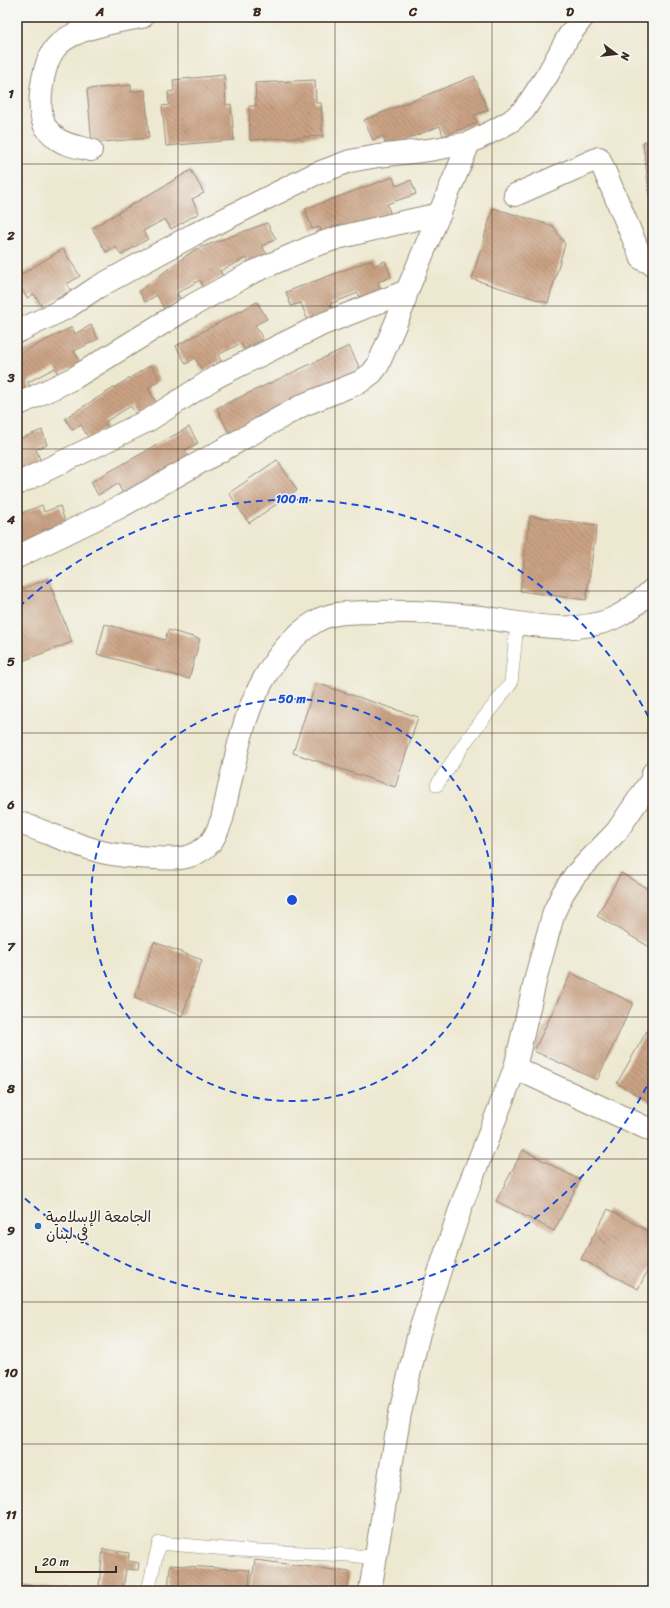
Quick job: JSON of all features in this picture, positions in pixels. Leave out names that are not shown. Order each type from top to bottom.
[{"type":"street","points":[[90,150],[71,145],[55,137],[44,124],[40,103],[43,78],[49,58],[58,45],[87,30],[116,21],[142,17]]},
{"type":"street","points":[[17,332],[56,313],[96,288],[205,228],[313,175],[350,161],[469,143],[511,121],[524,110],[548,74],[568,37],[583,17]]},
{"type":"street","points":[[17,557],[120,507],[303,405],[360,382],[372,373],[378,365],[407,291],[469,143]]},
{"type":"street","points":[[515,195],[599,158],[642,259],[653,264]]},
{"type":"street","points":[[17,405],[74,378],[184,310],[251,273],[314,246],[337,238],[440,214]]},
{"type":"street","points":[[17,484],[149,420],[216,377],[323,324],[407,291]]},
{"type":"street","points":[[17,822],[96,850],[121,855],[173,859],[193,855],[206,847],[214,839],[217,832],[222,819],[247,719],[259,687],[287,646],[301,632],[316,621],[333,615],[390,612],[448,614],[480,617],[517,624],[565,627],[593,624],[612,619],[636,604],[653,589]]},
{"type":"street","points":[[370,1591],[377,1558],[400,1413],[419,1334],[463,1201],[514,1068],[537,973],[554,912],[563,893],[575,875],[617,831],[652,779]]},
{"type":"street","points":[[514,1068],[653,1131]]},
{"type":"lane","points":[[437,785],[466,741],[511,683],[517,624]]},
{"type":"lane","points":[[148,1591],[159,1543],[238,1550],[348,1555],[377,1558]]},
{"type":"building","points":[[224,75],[226,105],[231,104],[234,140],[166,146],[162,106],[169,105],[168,92],[174,91],[173,80]]},
{"type":"building","points":[[474,76],[488,110],[474,115],[477,123],[443,136],[440,126],[387,147],[383,136],[373,140],[364,120]]},
{"type":"building","points":[[315,80],[316,103],[321,103],[323,136],[250,140],[249,106],[256,106],[255,83]]},
{"type":"building","points":[[131,85],[131,92],[145,90],[149,138],[92,143],[87,89]]},
{"type":"building","points":[[653,140],[653,217],[652,217],[643,142]]},
{"type":"building","points":[[191,170],[204,193],[192,199],[199,213],[171,229],[165,219],[143,231],[148,239],[121,255],[116,247],[106,252],[92,228]]},
{"type":"building","points":[[393,177],[396,186],[411,180],[416,194],[387,204],[392,218],[323,236],[320,227],[312,229],[305,209]]},
{"type":"building","points":[[493,208],[553,226],[565,244],[548,303],[472,279]]},
{"type":"building","points":[[267,223],[276,239],[262,246],[269,258],[252,267],[246,258],[220,271],[223,276],[203,287],[200,280],[177,293],[181,300],[164,309],[157,295],[145,302],[139,291],[194,250]]},
{"type":"building","points":[[63,249],[80,276],[67,284],[71,290],[43,308],[34,294],[27,298],[17,282],[17,277]]},
{"type":"building","points":[[371,260],[373,266],[385,261],[391,277],[378,282],[383,296],[362,304],[358,293],[330,304],[333,311],[308,321],[301,303],[291,306],[286,292]]},
{"type":"building","points":[[257,302],[267,319],[255,325],[263,339],[244,349],[241,343],[218,355],[221,361],[203,372],[195,358],[186,364],[176,346]]},
{"type":"building","points":[[91,325],[98,339],[74,351],[81,364],[59,375],[55,368],[28,382],[31,390],[17,397],[17,355],[72,327],[75,334]]},
{"type":"building","points":[[349,346],[362,373],[230,435],[217,408]]},
{"type":"building","points":[[151,365],[160,380],[148,388],[156,402],[136,415],[131,406],[105,422],[108,427],[89,439],[81,425],[72,430],[65,418]]},
{"type":"building","points":[[189,427],[198,443],[185,450],[193,464],[127,501],[118,484],[98,495],[91,482]]},
{"type":"building","points":[[42,430],[47,445],[36,449],[42,465],[17,475],[17,440]]},
{"type":"building","points":[[277,460],[297,490],[249,523],[229,493]]},
{"type":"building","points":[[42,505],[44,512],[60,506],[65,522],[41,531],[46,543],[17,545],[17,515]]},
{"type":"building","points":[[530,516],[597,525],[586,600],[520,591]]},
{"type":"building","points":[[48,579],[72,642],[17,663],[17,591]]},
{"type":"building","points":[[105,624],[165,640],[168,630],[200,639],[189,679],[97,654]]},
{"type":"building","points":[[316,683],[418,717],[395,787],[293,753]]},
{"type":"building","points":[[621,873],[653,892],[653,949],[597,916]]},
{"type":"building","points":[[154,942],[202,960],[182,1016],[134,998]]},
{"type":"building","points":[[571,973],[633,1003],[597,1080],[534,1051]]},
{"type":"building","points":[[647,1031],[653,1034],[653,1104],[617,1083]]},
{"type":"building","points":[[523,1150],[580,1180],[554,1231],[496,1201]]},
{"type":"building","points":[[608,1209],[653,1234],[653,1261],[638,1289],[581,1259]]},
{"type":"building","points":[[103,1549],[129,1553],[128,1561],[139,1563],[138,1570],[126,1569],[123,1589],[99,1586]]},
{"type":"building","points":[[255,1560],[350,1572],[348,1591],[250,1591]]},
{"type":"building","points":[[170,1565],[250,1570],[249,1591],[168,1591]]},
{"type":"building","points":[[17,1584],[79,1590],[79,1591],[17,1591]]},
{"type":"place","name":"الجامعة الإسلامية في لبنان","points":[[38,1226]]}]
